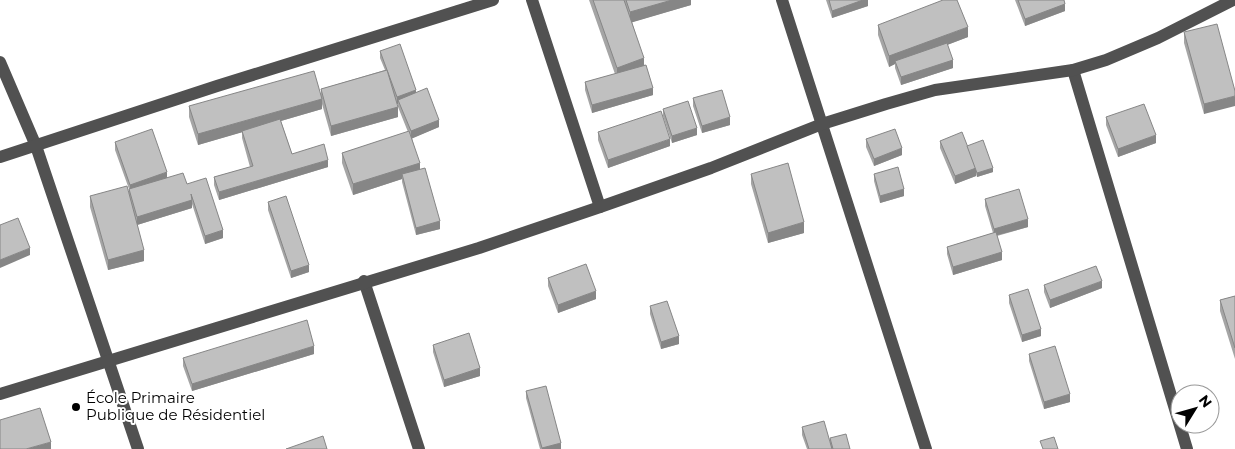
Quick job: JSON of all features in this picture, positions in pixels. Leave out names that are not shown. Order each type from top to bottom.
[{"type":"street","points":[[0,157],[236,80],[493,0]]},
{"type":"street","points":[[532,0],[600,207]]},
{"type":"street","points":[[782,0],[926,449]]},
{"type":"street","points":[[0,394],[364,281],[479,248],[710,168],[822,124],[935,90],[1073,70],[1106,60],[1158,38],[1233,0]]},
{"type":"street","points":[[0,62],[36,146],[138,449]]},
{"type":"street","points":[[1073,70],[1187,449]]},
{"type":"street","points":[[364,281],[419,449]]},
{"type":"building","points":[[593,0],[624,0],[644,58],[617,68]]},
{"type":"building","points":[[626,0],[672,0],[630,12]]},
{"type":"building","points":[[829,0],[863,0],[832,11]]},
{"type":"building","points":[[943,0],[957,0],[968,27],[889,56],[878,25]]},
{"type":"building","points":[[1018,0],[1064,0],[1065,4],[1025,19]]},
{"type":"building","points":[[1217,24],[1235,96],[1204,104],[1184,32]]},
{"type":"building","points":[[947,43],[953,60],[901,77],[895,61]]},
{"type":"building","points":[[400,44],[416,90],[397,97],[380,51]]},
{"type":"building","points":[[646,65],[653,88],[592,105],[585,82]]},
{"type":"building","points":[[387,70],[398,107],[331,126],[321,89]]},
{"type":"building","points":[[314,71],[322,99],[198,134],[189,106]]},
{"type":"building","points":[[427,88],[439,120],[411,131],[398,100]]},
{"type":"building","points":[[722,90],[730,117],[702,126],[693,98]]},
{"type":"building","points":[[688,101],[697,128],[672,136],[663,109]]},
{"type":"building","points":[[1144,104],[1156,135],[1118,149],[1106,117]]},
{"type":"building","points":[[661,111],[670,139],[608,160],[598,132]]},
{"type":"building","points":[[280,119],[292,154],[324,144],[328,160],[219,192],[214,177],[253,166],[242,131]]},
{"type":"building","points":[[152,129],[167,172],[130,185],[115,142]]},
{"type":"building","points":[[895,129],[902,148],[874,159],[866,139]]},
{"type":"building","points":[[409,131],[420,163],[353,184],[342,153]]},
{"type":"building","points":[[962,132],[976,168],[955,176],[940,141]]},
{"type":"building","points":[[983,140],[993,168],[977,173],[967,146]]},
{"type":"building","points":[[788,163],[804,222],[768,233],[751,174]]},
{"type":"building","points":[[898,167],[904,189],[880,196],[874,174]]},
{"type":"building","points":[[425,168],[440,221],[416,228],[402,174]]},
{"type":"building","points":[[183,173],[187,184],[206,178],[223,230],[205,236],[191,194],[192,200],[137,217],[129,189]]},
{"type":"building","points":[[127,186],[144,250],[108,260],[90,196]]},
{"type":"building","points":[[1019,189],[1028,219],[994,229],[985,199]]},
{"type":"building","points":[[286,196],[309,265],[291,271],[268,202]]},
{"type":"building","points":[[18,218],[30,248],[0,260],[0,225]]},
{"type":"building","points":[[996,232],[1002,252],[953,267],[947,247]]},
{"type":"building","points":[[586,264],[596,291],[558,305],[548,278]]},
{"type":"building","points":[[1096,266],[1102,281],[1050,300],[1044,285]]},
{"type":"building","points":[[1028,289],[1041,329],[1022,335],[1009,295]]},
{"type":"building","points":[[1235,296],[1235,348],[1220,300]]},
{"type":"building","points":[[667,301],[679,336],[661,342],[650,306]]},
{"type":"building","points":[[307,320],[314,346],[192,384],[183,358]]},
{"type":"building","points":[[469,333],[480,368],[444,380],[433,345]]},
{"type":"building","points":[[1055,346],[1070,394],[1044,402],[1029,354]]},
{"type":"building","points":[[546,386],[561,443],[542,448],[526,391]]},
{"type":"building","points":[[40,408],[51,442],[26,449],[0,449],[0,420]]},
{"type":"building","points":[[824,421],[832,449],[809,449],[802,427]]},
{"type":"building","points":[[846,434],[850,449],[833,449],[830,438]]},
{"type":"building","points":[[323,436],[327,449],[286,449]]},
{"type":"building","points":[[1054,437],[1058,449],[1043,449],[1040,441]]},
{"type":"place","name":"École Primaire Publique de Résidentiel","points":[[76,407]]}]
